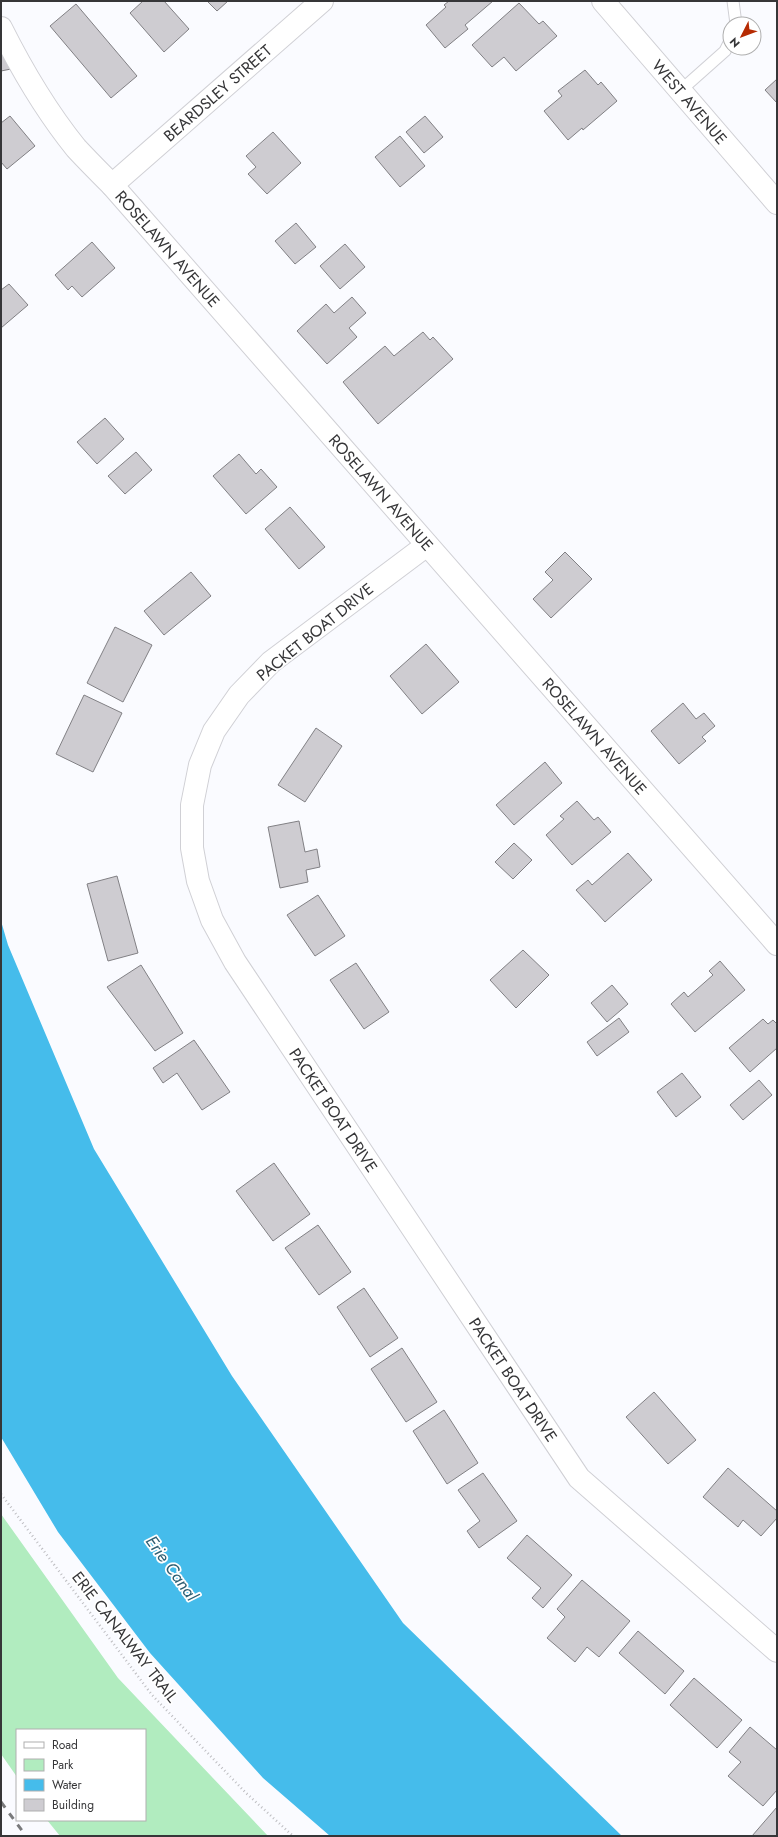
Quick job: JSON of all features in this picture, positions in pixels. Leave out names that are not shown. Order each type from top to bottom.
[{"type":"street","name":"BEARDSLEY STREET","points":[[112,185],[322,1]]},
{"type":"street","name":"WEST AVENUE","points":[[603,1],[777,203]]},
{"type":"street","name":"ROSELAWN AVENUE","points":[[1,28],[15,56],[36,90],[75,146],[112,185],[777,944]]},
{"type":"street","name":"PACKET BOAT DRIVE","points":[[426,544],[271,662],[239,695],[214,731],[200,765],[192,806],[192,848],[198,881],[212,920],[235,962],[579,1478],[777,1651]]},
{"type":"lane","points":[[733,1],[735,16]]},
{"type":"lane","points":[[680,91],[722,53]]},
{"type":"path","name":"ERIE CANALWAY TRAIL","points":[[1,1494],[152,1695],[246,1793],[293,1836]]},
{"type":"green space","points":[[1,1514],[118,1678],[268,1836],[60,1836],[48,1821],[146,1821],[146,1729],[16,1729],[16,1776],[1,1754]]},
{"type":"water","name":"Erie Canal","points":[[1,921],[8,945],[94,1149],[232,1376],[403,1623],[622,1836],[330,1836],[263,1778],[150,1653],[58,1532],[1,1437]]},
{"type":"building","points":[[143,1],[164,1],[189,29],[164,52],[130,13]]},
{"type":"building","points":[[207,1],[228,1],[217,11]]},
{"type":"building","points":[[449,1],[493,1],[465,25],[468,29],[445,48],[426,25],[446,7],[444,5]]},
{"type":"building","points":[[519,3],[539,24],[543,21],[557,36],[516,71],[504,57],[492,67],[472,45]]},
{"type":"building","points":[[76,4],[137,76],[111,98],[50,26]]},
{"type":"building","points":[[1,51],[11,69],[1,71]]},
{"type":"building","points":[[585,70],[598,85],[601,82],[617,101],[583,130],[582,128],[568,140],[544,111],[562,96],[558,91]]},
{"type":"building","points":[[777,79],[777,103],[765,90]]},
{"type":"building","points":[[10,116],[35,146],[7,169],[1,162],[1,123]]},
{"type":"building","points":[[425,116],[443,137],[424,153],[406,132]]},
{"type":"building","points":[[273,132],[301,163],[267,194],[248,174],[256,167],[246,156]]},
{"type":"building","points":[[400,136],[425,166],[400,187],[375,157]]},
{"type":"building","points":[[296,223],[316,247],[295,264],[275,241]]},
{"type":"building","points":[[92,242],[115,268],[82,297],[72,286],[68,290],[55,275]]},
{"type":"building","points":[[345,244],[365,267],[340,289],[320,266]]},
{"type":"building","points":[[9,284],[28,305],[1,328],[1,290]]},
{"type":"building","points":[[352,297],[366,313],[349,328],[357,337],[327,364],[297,331],[326,304],[334,313]]},
{"type":"building","points":[[423,332],[430,340],[433,337],[453,359],[378,424],[343,382],[385,346],[394,356]]},
{"type":"building","points":[[105,418],[124,439],[97,464],[77,442]]},
{"type":"building","points":[[136,452],[152,470],[125,494],[108,476]]},
{"type":"building","points":[[239,454],[256,474],[261,469],[277,487],[246,514],[213,476]]},
{"type":"building","points":[[290,507],[325,547],[299,569],[265,529]]},
{"type":"building","points":[[565,552],[592,579],[551,618],[533,599],[553,580],[545,572]]},
{"type":"building","points":[[191,572],[211,596],[164,635],[144,611]]},
{"type":"building","points":[[115,627],[152,645],[123,702],[87,683]]},
{"type":"building","points":[[426,644],[459,682],[422,714],[390,676]]},
{"type":"building","points":[[84,695],[122,713],[93,772],[56,754]]},
{"type":"building","points":[[683,703],[696,719],[704,713],[715,726],[702,737],[706,741],[679,764],[651,731]]},
{"type":"building","points":[[316,728],[342,746],[305,802],[278,785]]},
{"type":"building","points":[[545,762],[562,783],[514,825],[496,805]]},
{"type":"building","points":[[577,801],[594,820],[598,817],[611,832],[572,865],[546,835],[564,819],[560,816]]},
{"type":"building","points":[[299,821],[305,852],[317,849],[320,867],[306,870],[308,882],[280,888],[268,827]]},
{"type":"building","points":[[514,843],[532,860],[513,879],[495,862]]},
{"type":"building","points":[[628,853],[652,880],[605,922],[576,890],[588,880],[592,885]]},
{"type":"building","points":[[117,876],[138,953],[108,961],[87,884]]},
{"type":"building","points":[[318,895],[345,936],[315,956],[287,915]]},
{"type":"building","points":[[523,950],[549,975],[516,1008],[490,980]]},
{"type":"building","points":[[720,961],[745,990],[695,1032],[671,1004],[684,992],[688,997],[713,975],[709,971]]},
{"type":"building","points":[[356,963],[389,1012],[364,1029],[330,980]]},
{"type":"building","points":[[141,965],[183,1033],[155,1051],[107,987]]},
{"type":"building","points":[[612,985],[628,1004],[607,1022],[591,1003]]},
{"type":"building","points":[[619,1018],[629,1032],[597,1056],[587,1042]]},
{"type":"building","points":[[763,1019],[768,1024],[773,1020],[777,1024],[777,1048],[750,1072],[729,1048]]},
{"type":"building","points":[[194,1040],[230,1092],[202,1110],[177,1073],[163,1083],[153,1068]]},
{"type":"building","points":[[682,1073],[701,1097],[676,1117],[657,1092]]},
{"type":"building","points":[[759,1080],[772,1095],[743,1120],[730,1105]]},
{"type":"building","points":[[274,1163],[310,1214],[273,1241],[236,1191]]},
{"type":"building","points":[[318,1225],[351,1272],[319,1295],[285,1248]]},
{"type":"building","points":[[364,1288],[398,1338],[370,1357],[337,1307]]},
{"type":"building","points":[[402,1348],[437,1402],[406,1422],[371,1369]]},
{"type":"building","points":[[654,1392],[696,1440],[668,1464],[626,1417]]},
{"type":"building","points":[[444,1410],[478,1463],[447,1484],[413,1431]]},
{"type":"building","points":[[728,1468],[777,1511],[777,1518],[761,1536],[743,1520],[738,1527],[703,1497]]},
{"type":"building","points":[[483,1473],[517,1521],[479,1548],[467,1531],[480,1521],[458,1490]]},
{"type":"building","points":[[527,1535],[572,1575],[543,1608],[532,1598],[541,1588],[507,1558]]},
{"type":"building","points":[[582,1580],[630,1621],[599,1657],[587,1647],[575,1662],[547,1638],[565,1617],[557,1609]]},
{"type":"building","points":[[638,1631],[684,1671],[665,1694],[619,1653]]},
{"type":"building","points":[[694,1678],[742,1720],[717,1748],[670,1705]]},
{"type":"building","points":[[750,1727],[777,1750],[777,1790],[763,1806],[728,1776],[741,1762],[729,1752]]},
{"type":"building","points":[[777,1807],[777,1836],[752,1836]]},
{"type":"railway","points":[[1,1802],[26,1836]]}]
